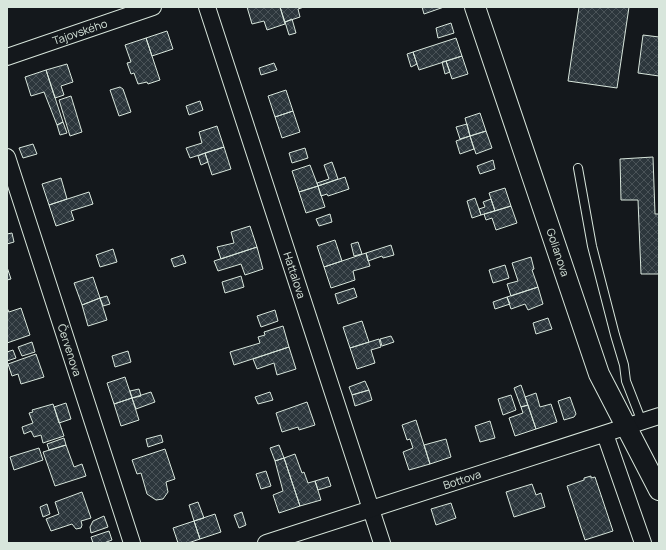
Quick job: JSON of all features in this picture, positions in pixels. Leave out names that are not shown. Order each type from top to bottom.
[{"type":"street","name":"Tajovského","points":[[7,57],[153,7]]},
{"type":"street","name":"Hattalova","points":[[207,7],[382,543]]},
{"type":"street","name":"Golianova","points":[[475,7],[599,374],[634,424],[659,490]]},
{"type":"street","name":"Červenova","points":[[7,157],[132,543]]},
{"type":"street","name":"Bottova","points":[[266,543],[659,416]]},
{"type":"street","points":[[605,434],[643,543]]},
{"type":"lane","name":"Golianova","points":[[578,168],[592,246],[624,365],[634,424]]},
{"type":"building","points":[[247,7],[280,7],[285,24],[267,30],[264,21],[252,24]]},
{"type":"building","points":[[280,7],[304,7],[298,9],[300,17],[285,22]]},
{"type":"building","points":[[422,7],[444,7],[424,14]]},
{"type":"building","points":[[579,7],[629,7],[617,88],[568,81]]},
{"type":"building","points":[[292,19],[296,33],[289,35],[285,22]]},
{"type":"building","points":[[451,23],[454,33],[438,38],[436,28]]},
{"type":"building","points":[[167,31],[173,49],[152,56],[146,38]]},
{"type":"building","points":[[643,35],[659,37],[659,76],[638,73]]},
{"type":"building","points":[[146,38],[160,80],[148,84],[147,82],[138,84],[134,73],[131,74],[127,63],[131,62],[125,45]]},
{"type":"building","points":[[456,38],[462,56],[419,70],[413,52]]},
{"type":"building","points":[[413,52],[417,64],[411,67],[407,54]]},
{"type":"building","points":[[462,56],[468,74],[452,79],[446,61]]},
{"type":"building","points":[[446,61],[450,72],[445,74],[442,62]]},
{"type":"building","points":[[274,63],[277,70],[261,75],[259,68]]},
{"type":"building","points":[[67,64],[73,82],[61,86],[64,95],[55,98],[46,70]]},
{"type":"building","points":[[46,70],[63,122],[57,125],[44,92],[31,96],[25,77]]},
{"type":"building","points":[[120,87],[123,89],[131,112],[119,116],[110,90]]},
{"type":"building","points":[[286,90],[293,111],[275,117],[268,96]]},
{"type":"building","points":[[71,96],[82,132],[70,136],[59,100]]},
{"type":"building","points":[[200,101],[203,110],[189,115],[186,106]]},
{"type":"building","points":[[293,111],[300,132],[282,138],[275,117]]},
{"type":"building","points":[[480,113],[486,131],[470,136],[465,118]]},
{"type":"building","points":[[63,122],[67,133],[60,135],[57,125]]},
{"type":"building","points":[[467,124],[470,136],[460,139],[456,127]]},
{"type":"building","points":[[217,126],[224,147],[190,158],[186,148],[202,143],[199,132]]},
{"type":"building","points":[[486,131],[492,148],[476,154],[470,136]]},
{"type":"building","points":[[470,136],[474,149],[460,154],[456,141]]},
{"type":"building","points":[[33,144],[37,154],[23,158],[19,148]]},
{"type":"building","points":[[224,147],[231,169],[212,175],[205,153]]},
{"type":"building","points":[[305,148],[308,158],[292,163],[289,153]]},
{"type":"building","points":[[205,153],[208,162],[201,165],[198,156]]},
{"type":"building","points":[[653,157],[655,214],[659,214],[659,274],[641,274],[638,200],[621,200],[620,159]]},
{"type":"building","points":[[493,160],[495,169],[480,174],[477,166]]},
{"type":"building","points":[[332,162],[338,179],[318,186],[317,183],[329,179],[324,165]]},
{"type":"building","points":[[310,165],[318,186],[299,192],[292,171]]},
{"type":"building","points":[[345,177],[349,189],[328,196],[327,194],[321,196],[318,186]]},
{"type":"building","points":[[61,178],[67,199],[49,205],[42,184]]},
{"type":"building","points":[[318,186],[325,207],[306,213],[299,192]]},
{"type":"building","points":[[505,188],[511,206],[495,211],[489,193]]},
{"type":"building","points":[[89,192],[93,204],[71,211],[74,220],[56,226],[49,205]]},
{"type":"building","points":[[475,198],[481,215],[472,218],[467,201]]},
{"type":"building","points":[[491,199],[495,211],[481,215],[479,209],[485,207],[483,202]]},
{"type":"building","points":[[511,206],[517,223],[496,230],[492,218],[486,220],[484,214]]},
{"type":"building","points":[[330,214],[332,222],[319,226],[316,219]]},
{"type":"building","points":[[250,226],[257,247],[221,259],[217,247],[234,243],[231,232]]},
{"type":"building","points":[[12,233],[14,242],[7,244],[7,234]]},
{"type":"building","points":[[335,240],[342,261],[324,267],[317,246]]},
{"type":"building","points":[[358,242],[362,254],[354,256],[351,244]]},
{"type":"building","points":[[391,245],[394,255],[383,258],[382,256],[368,261],[366,253]]},
{"type":"building","points":[[257,247],[263,269],[245,275],[241,264],[218,271],[214,261]]},
{"type":"building","points":[[113,249],[117,262],[100,267],[96,255]]},
{"type":"building","points":[[366,253],[370,266],[353,271],[355,280],[331,288],[324,267]]},
{"type":"building","points":[[183,255],[186,263],[174,267],[171,259]]},
{"type":"building","points":[[531,257],[534,269],[532,270],[538,287],[511,296],[507,284],[518,281],[512,263]]},
{"type":"building","points":[[505,265],[509,278],[493,283],[489,270]]},
{"type":"building","points":[[7,267],[11,279],[7,280]]},
{"type":"building","points":[[241,276],[244,287],[225,293],[222,282]]},
{"type":"building","points":[[93,277],[100,298],[82,305],[74,283]]},
{"type":"building","points":[[538,287],[543,304],[528,310],[525,304],[511,309],[507,297]]},
{"type":"building","points":[[354,288],[357,297],[338,304],[335,294]]},
{"type":"building","points":[[107,296],[110,304],[103,306],[100,298]]},
{"type":"building","points":[[507,297],[510,304],[495,309],[493,302]]},
{"type":"building","points":[[100,298],[107,320],[88,326],[82,305]]},
{"type":"building","points":[[7,308],[9,312],[21,308],[30,335],[7,343]]},
{"type":"building","points":[[275,310],[278,321],[261,327],[257,316]]},
{"type":"building","points":[[548,318],[552,329],[536,334],[533,323]]},
{"type":"building","points":[[362,321],[369,342],[350,348],[343,327]]},
{"type":"building","points":[[283,326],[289,347],[234,365],[230,352],[260,343],[258,337],[265,335],[264,332]]},
{"type":"building","points":[[391,336],[394,342],[382,346],[380,339]]},
{"type":"building","points":[[379,339],[381,347],[371,350],[375,363],[357,369],[350,348]]},
{"type":"building","points":[[32,342],[35,352],[22,356],[18,347]]},
{"type":"building","points":[[289,347],[296,369],[277,375],[274,363],[257,369],[253,359]]},
{"type":"building","points":[[13,350],[16,358],[7,361],[7,352]]},
{"type":"building","points":[[128,351],[131,362],[115,367],[112,356]]},
{"type":"building","points":[[36,354],[44,377],[21,384],[18,374],[12,376],[8,364]]},
{"type":"building","points":[[125,377],[132,398],[114,404],[107,383]]},
{"type":"building","points":[[365,381],[369,390],[352,395],[349,387]]},
{"type":"building","points":[[521,385],[528,405],[521,407],[514,388]]},
{"type":"building","points":[[139,389],[141,396],[132,398],[130,391]]},
{"type":"building","points":[[369,390],[372,400],[355,406],[352,395]]},
{"type":"building","points":[[151,392],[155,402],[136,409],[132,398]]},
{"type":"building","points":[[270,392],[273,400],[258,404],[255,397]]},
{"type":"building","points":[[536,393],[540,407],[551,404],[557,422],[536,429],[525,397]]},
{"type":"building","points":[[511,395],[516,410],[503,415],[498,399]]},
{"type":"building","points":[[570,397],[576,414],[574,417],[564,420],[558,401]]},
{"type":"building","points":[[132,398],[139,420],[121,426],[114,404]]},
{"type":"building","points":[[307,402],[315,425],[299,430],[298,427],[282,432],[276,413]]},
{"type":"building","points":[[66,403],[71,419],[59,423],[54,407]]},
{"type":"building","points":[[53,404],[64,436],[43,443],[41,435],[34,437],[31,431],[24,434],[22,427],[33,423],[29,413],[33,412],[32,410]]},
{"type":"building","points":[[528,405],[536,429],[515,436],[509,418],[523,413],[521,407]]},
{"type":"building","points":[[416,420],[430,464],[409,470],[403,452],[413,448],[410,439],[407,440],[402,425]]},
{"type":"building","points":[[490,421],[495,438],[480,442],[475,426]]},
{"type":"building","points":[[161,435],[163,442],[148,447],[146,439]]},
{"type":"building","points":[[64,438],[66,445],[49,450],[47,444]]},
{"type":"building","points":[[446,439],[451,457],[430,464],[424,445]]},
{"type":"building","points":[[66,445],[74,467],[82,464],[86,476],[55,486],[43,452]]},
{"type":"building","points":[[279,445],[284,458],[275,461],[270,448]]},
{"type":"building","points":[[39,448],[43,460],[14,470],[10,457]]},
{"type":"building","points":[[165,449],[175,479],[166,482],[168,492],[163,499],[156,500],[147,494],[141,473],[137,474],[132,460]]},
{"type":"building","points":[[295,454],[302,473],[304,472],[308,483],[315,481],[321,500],[300,506],[284,458]]},
{"type":"building","points":[[284,458],[300,506],[279,513],[273,495],[283,491],[275,461]]},
{"type":"building","points":[[266,471],[271,486],[261,489],[256,474]]},
{"type":"building","points":[[591,476],[591,478],[595,477],[613,531],[585,540],[567,486]]},
{"type":"building","points":[[328,477],[331,486],[318,490],[315,481]]},
{"type":"building","points":[[532,484],[536,495],[541,493],[545,507],[514,517],[506,492]]},
{"type":"building","points":[[82,492],[91,518],[81,521],[81,528],[76,529],[72,524],[51,531],[46,519],[59,514],[55,502]]},
{"type":"building","points":[[198,502],[204,518],[194,521],[189,505]]},
{"type":"building","points":[[451,503],[456,518],[436,525],[431,509]]},
{"type":"building","points":[[47,504],[50,514],[43,517],[40,507]]},
{"type":"building","points":[[242,512],[246,525],[239,528],[234,515]]},
{"type":"building","points":[[215,514],[221,532],[200,539],[194,521]]},
{"type":"building","points":[[104,516],[108,527],[91,533],[90,527],[93,521]]},
{"type":"building","points":[[194,521],[200,539],[188,543],[178,543],[173,528]]},
{"type":"building","points":[[109,531],[112,540],[104,543],[93,543],[91,537]]}]
